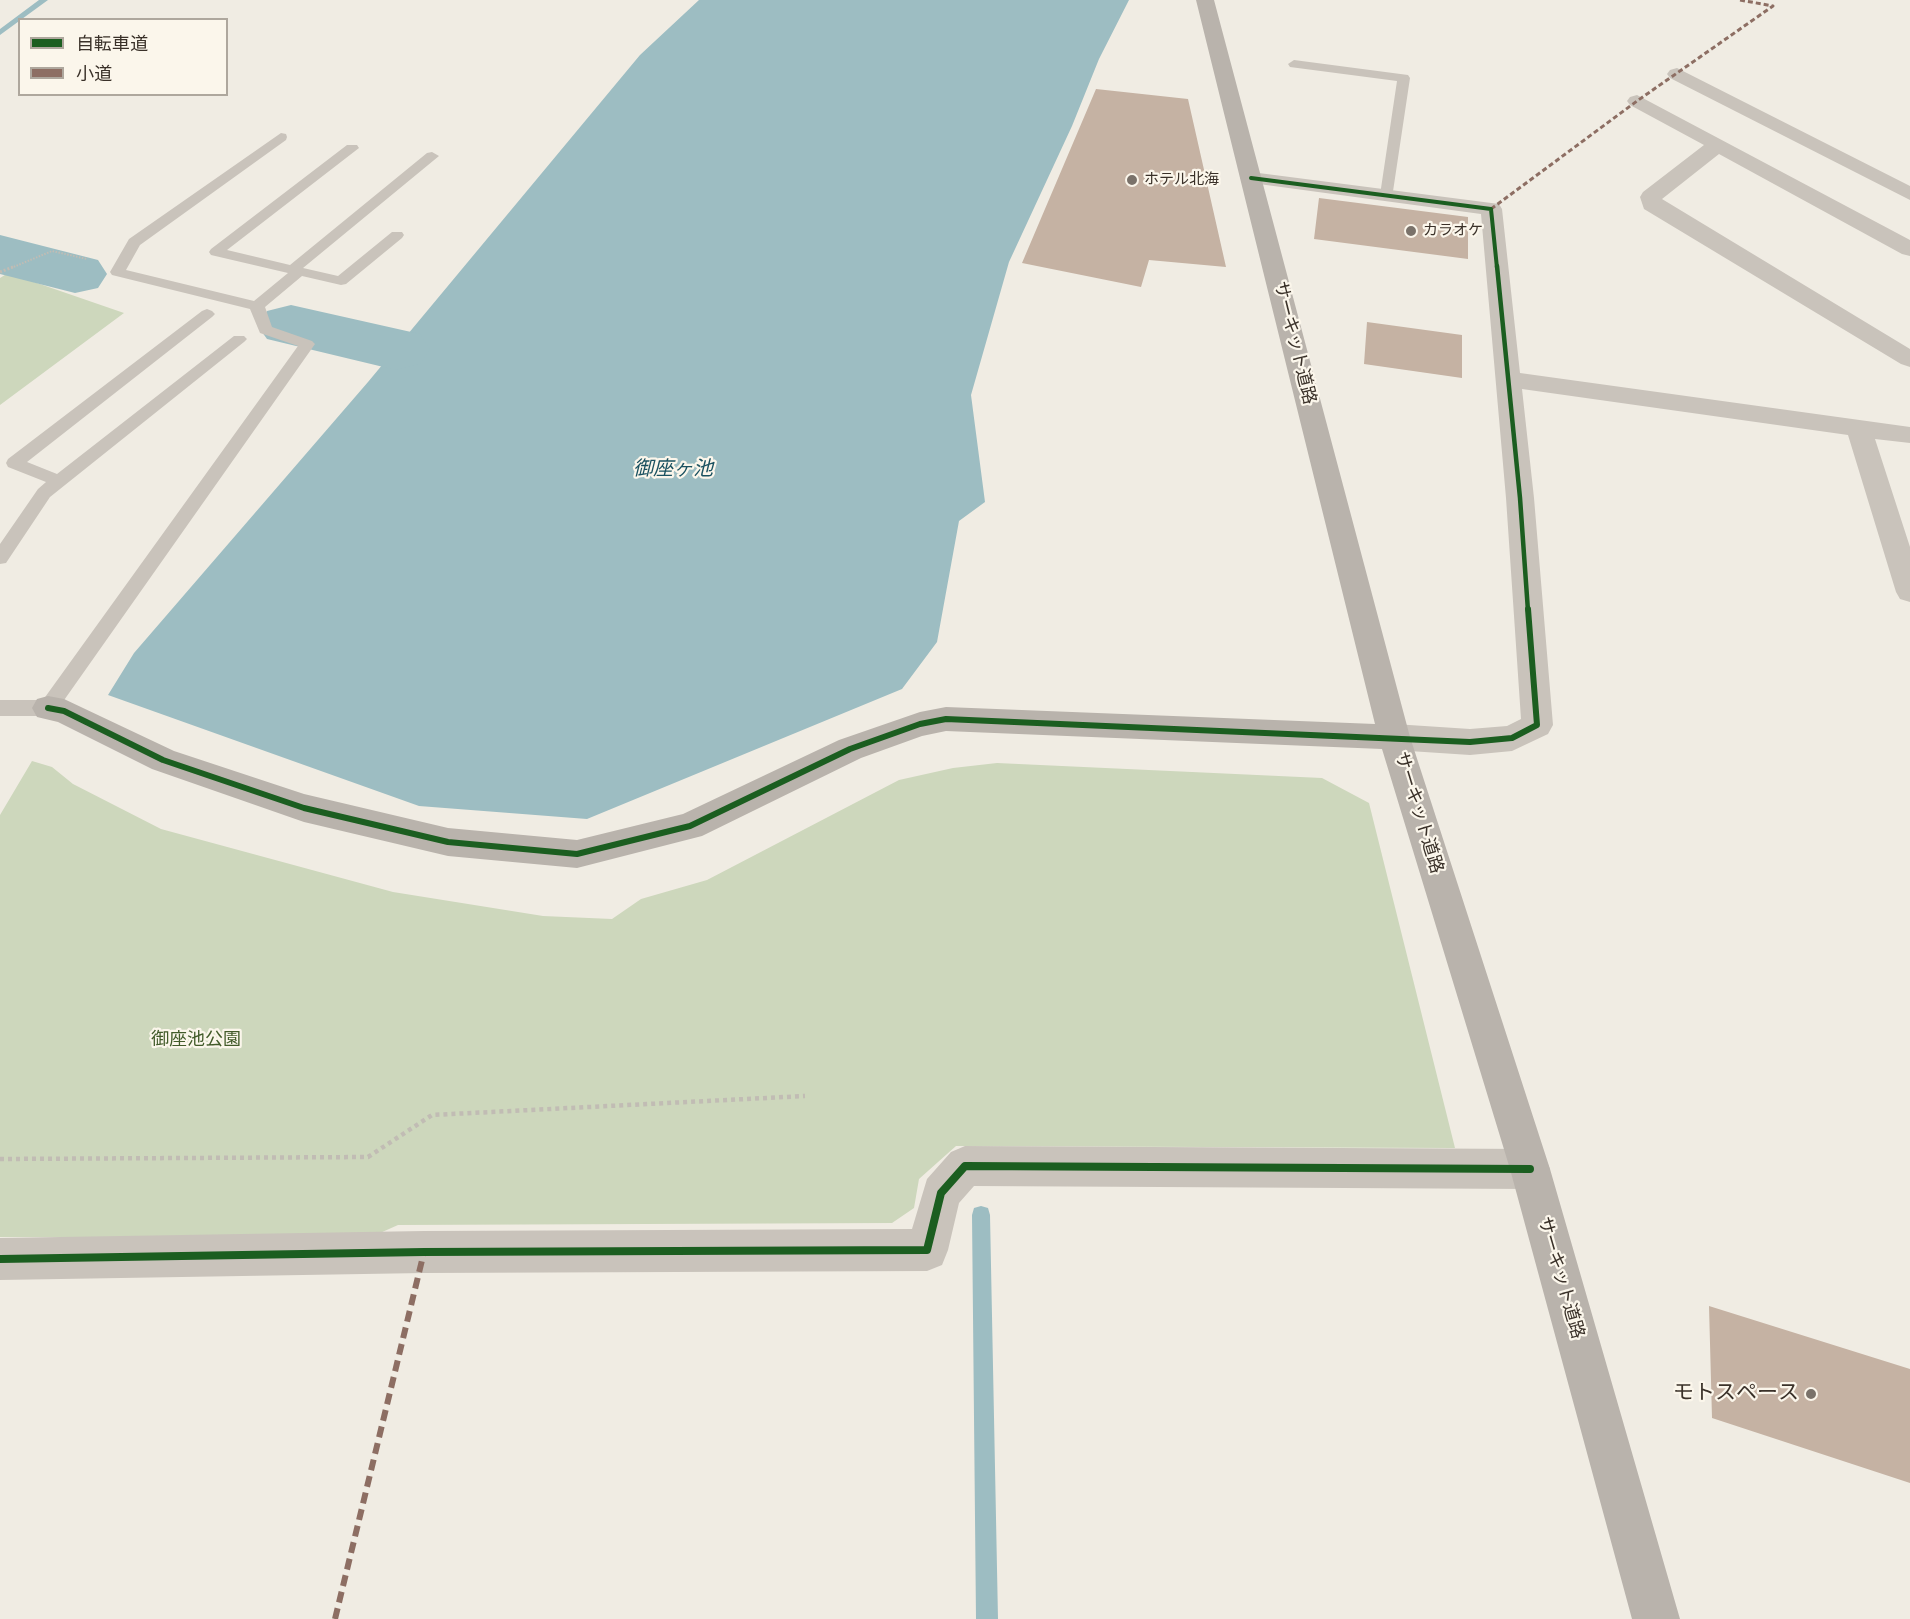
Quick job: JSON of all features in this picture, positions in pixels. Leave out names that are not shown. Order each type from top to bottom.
[{"type":"street","name":"サーキット道路","points":[[1205,0],[1394,737],[1530,1169],[1656,1619]]},
{"type":"street","points":[[1677,74],[1910,195]]},
{"type":"street","points":[[1637,101],[1910,249]]},
{"type":"street","points":[[1717,145],[1651,197],[1652,204],[1910,359]]},
{"type":"street","points":[[48,708],[64,711],[163,760],[304,808],[448,842],[577,854],[690,826],[850,749],[920,724],[946,719],[1470,742],[1512,738],[1537,725],[1520,498],[1491,209],[1251,178]]},
{"type":"street","points":[[1508,379],[1910,435]]},
{"type":"street","points":[[1859,428],[1910,592]]},
{"type":"street","points":[[0,1259],[436,1252],[927,1250],[941,1193],[965,1166],[1530,1169]]},
{"type":"lane","points":[[1294,64],[1404,78],[1387,195]]},
{"type":"lane","points":[[257,306],[117,272],[134,242],[281,137]]},
{"type":"lane","points":[[352,148],[216,252],[341,281],[397,235]]},
{"type":"lane","points":[[257,306],[295,271],[432,156]]},
{"type":"lane","points":[[0,708],[48,708],[307,344],[265,330],[257,306]]},
{"type":"lane","points":[[59,481],[14,463],[207,314]]},
{"type":"lane","points":[[0,558],[44,493],[239,339]]},
{"type":"path","points":[[0,272],[52,251]]},
{"type":"path","points":[[0,1160],[368,1157],[432,1115],[805,1096]]},
{"type":"green space","points":[[8,273],[124,313],[0,405],[0,278]]},
{"type":"green space","name":"御座池公園","points":[[32,761],[52,767],[73,784],[161,829],[393,892],[543,916],[612,919],[641,899],[707,880],[899,780],[953,768],[997,763],[1322,778],[1369,803],[1455,1148],[956,1146],[919,1179],[914,1208],[892,1223],[398,1225],[371,1237],[0,1237],[0,815]]},
{"type":"water","name":"御座ヶ池","points":[[699,0],[1129,0],[1099,59],[1072,126],[1009,262],[971,395],[985,502],[959,521],[937,642],[902,689],[587,819],[419,806],[108,695],[134,653],[368,382],[640,55]]},
{"type":"building","name":"ホテル北海","points":[[1096,89],[1188,99],[1226,267],[1149,260],[1141,287],[1022,263]]},
{"type":"building","name":"カラオケ","points":[[1319,198],[1468,217],[1468,259],[1314,239]]},
{"type":"building","points":[[1367,322],[1462,335],[1462,378],[1364,364]]},
{"type":"building","name":"モトスペース","points":[[1709,1306],[1910,1369],[1910,1483],[1712,1418]]},
{"type":"waterway","points":[[20,18],[44,0]]},
{"type":"waterway","points":[[0,33],[18,20]]},
{"type":"waterway","points":[[0,254],[75,274]]},
{"type":"waterway","points":[[291,325],[396,349]]},
{"type":"waterway","points":[[981,1215],[987,1619]]},
{"type":"marked path","points":[[1491,209],[1637,101],[1773,6],[1740,0]]},
{"type":"marked path","points":[[335,1619],[424,1252]]},
{"type":"cycle path","points":[[48,708],[64,711],[163,760],[304,808],[448,842],[577,854],[690,826],[850,749],[920,724],[946,719],[1470,742],[1512,738],[1537,725],[1520,498],[1491,209],[1251,178]]},
{"type":"cycle path","points":[[0,1259],[424,1252],[927,1250],[941,1193],[965,1166],[1530,1169]]},
{"type":"place","name":"ホテル北海","points":[[1132,180]]},
{"type":"place","name":"カラオケ","points":[[1411,231]]},
{"type":"place","name":"モトスペース","points":[[1811,1394]]}]
